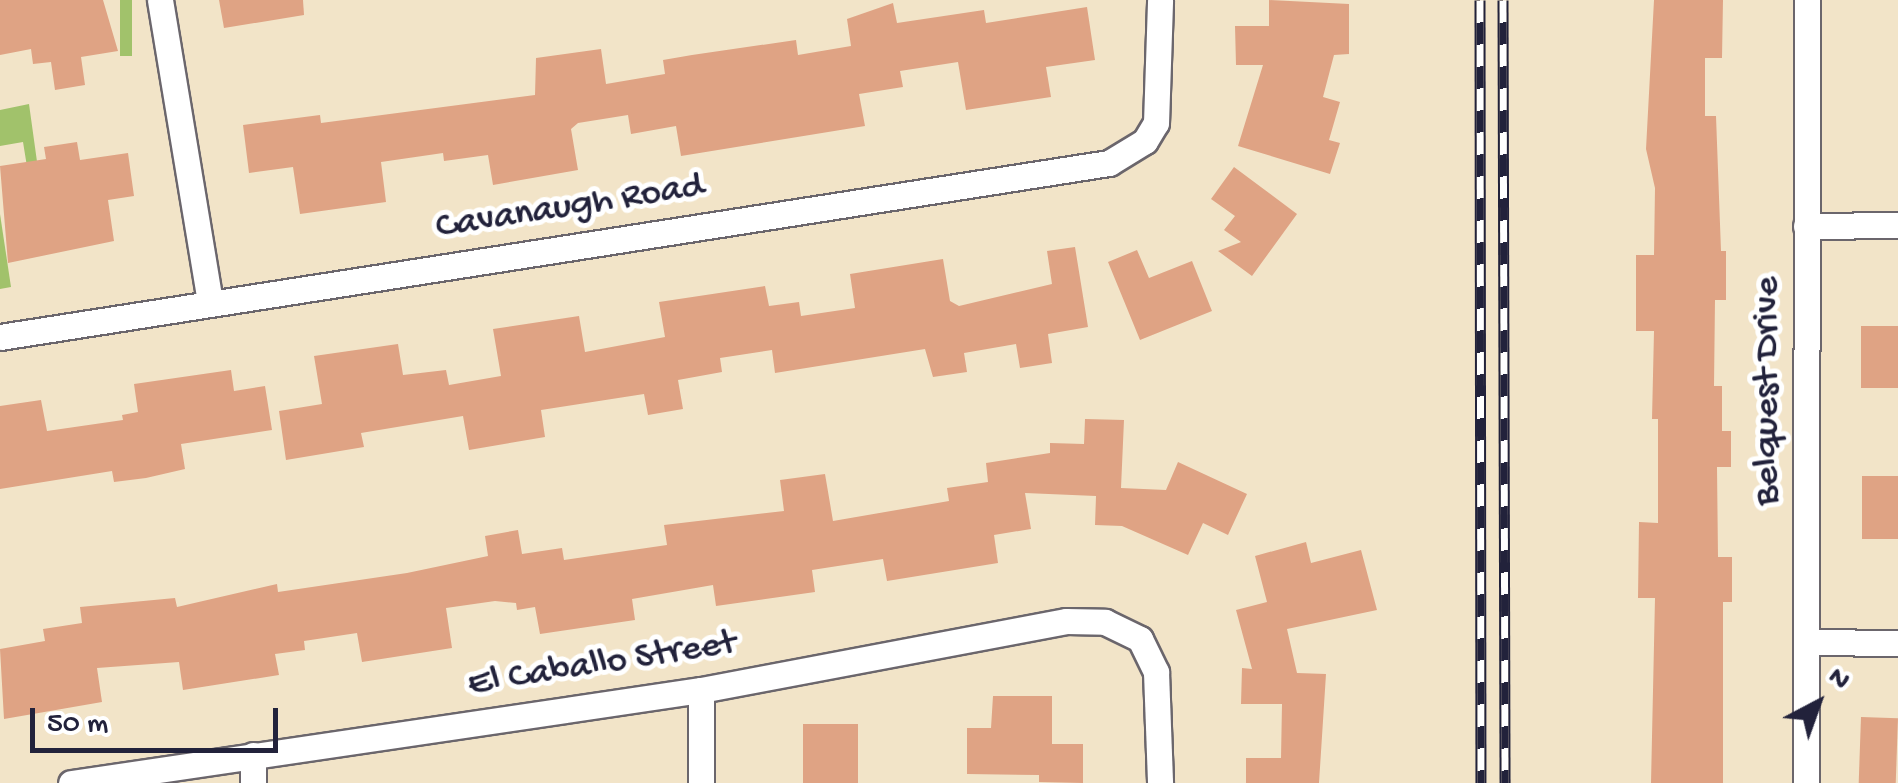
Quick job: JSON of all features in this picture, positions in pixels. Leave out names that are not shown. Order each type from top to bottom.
[{"type":"street","points":[[160,0],[210,302]]},
{"type":"street","name":"Cavanaugh Road","points":[[0,336],[1109,163],[1145,141],[1161,101],[1160,0]]},
{"type":"street","name":"Belquest Drive","points":[[1806,783],[1807,0]]},
{"type":"street","points":[[1806,226],[1898,225]]},
{"type":"street","name":"El Caballo Street","points":[[71,783],[701,690],[1066,621],[1105,622],[1140,638],[1156,672],[1160,783]]},
{"type":"street","points":[[1806,642],[1898,643]]},
{"type":"street","points":[[701,690],[702,783]]},
{"type":"street","points":[[253,755],[253,783]]},
{"type":"green space","points":[[120,0],[132,0],[132,56],[120,56]]},
{"type":"green space","points":[[29,104],[44,212],[35,216],[23,142],[0,146],[0,110]]},
{"type":"green space","points":[[0,214],[11,287],[0,289]]},
{"type":"building","points":[[0,0],[103,0],[118,51],[81,57],[85,85],[55,90],[51,62],[33,64],[31,49],[0,55]]},
{"type":"building","points":[[219,0],[303,0],[304,15],[224,28]]},
{"type":"building","points":[[1269,0],[1349,4],[1349,54],[1334,55],[1323,97],[1340,102],[1329,140],[1340,143],[1330,174],[1238,146],[1263,65],[1236,65],[1235,26],[1269,26]]},
{"type":"building","points":[[1654,0],[1723,0],[1722,58],[1705,58],[1705,116],[1716,116],[1721,251],[1726,251],[1726,300],[1715,300],[1714,386],[1722,386],[1722,431],[1731,431],[1731,467],[1717,467],[1718,557],[1732,557],[1732,602],[1723,602],[1723,783],[1651,783],[1655,598],[1638,598],[1639,522],[1658,523],[1658,419],[1652,419],[1654,331],[1636,331],[1636,255],[1654,255],[1655,188],[1646,149]]},
{"type":"building","points":[[893,3],[897,23],[984,10],[986,23],[1087,7],[1095,60],[1046,67],[1051,97],[966,110],[958,62],[900,71],[903,87],[859,94],[865,126],[681,156],[676,126],[631,134],[628,115],[578,123],[571,129],[578,170],[493,185],[488,155],[444,161],[443,153],[381,162],[386,202],[300,214],[293,167],[249,173],[243,125],[320,115],[321,123],[535,95],[536,58],[601,49],[606,84],[665,74],[663,60],[692,55],[796,40],[798,55],[851,46],[847,19]]},
{"type":"building","points":[[77,142],[80,160],[128,153],[134,196],[108,200],[114,241],[8,263],[0,166],[46,159],[44,147]]},
{"type":"building","points":[[1234,167],[1297,214],[1252,276],[1218,251],[1241,242],[1224,230],[1235,216],[1211,199]]},
{"type":"building","points":[[1075,247],[1088,327],[1048,334],[1052,363],[1020,368],[1016,344],[964,353],[967,372],[933,377],[925,349],[775,373],[772,350],[720,358],[722,372],[678,380],[683,409],[648,415],[644,394],[541,410],[545,437],[469,450],[463,416],[361,433],[364,447],[286,460],[279,411],[322,404],[314,356],[398,344],[403,375],[446,370],[449,385],[501,376],[493,329],[579,316],[585,352],[665,337],[659,302],[765,286],[769,306],[799,302],[801,316],[855,308],[850,274],[943,259],[950,301],[959,306],[1052,284],[1047,251]]},
{"type":"building","points":[[1137,250],[1149,278],[1192,261],[1212,311],[1140,340],[1108,262]]},
{"type":"building","points":[[1861,326],[1898,326],[1898,388],[1861,388]]},
{"type":"building","points":[[231,370],[234,391],[265,386],[272,430],[181,444],[185,469],[146,478],[114,482],[112,471],[0,489],[0,406],[41,400],[47,431],[123,420],[122,415],[138,412],[134,384]]},
{"type":"building","points":[[1085,419],[1124,420],[1121,488],[1166,490],[1178,462],[1247,494],[1228,535],[1203,523],[1188,555],[1122,526],[1095,525],[1096,496],[1025,493],[1031,529],[994,535],[998,563],[887,581],[883,559],[812,570],[815,592],[716,606],[713,585],[632,599],[635,620],[540,634],[535,607],[517,610],[516,603],[495,601],[446,608],[452,648],[362,662],[357,633],[304,641],[305,650],[275,654],[279,675],[183,690],[179,662],[97,668],[102,702],[4,719],[0,649],[45,641],[43,629],[82,623],[80,607],[175,598],[177,607],[277,584],[278,592],[407,573],[488,556],[485,536],[518,530],[522,554],[562,548],[564,560],[667,545],[664,525],[784,511],[780,480],[825,474],[833,521],[949,501],[947,488],[988,482],[986,463],[1050,453],[1050,443],[1084,444]]},
{"type":"building","points":[[1862,476],[1898,476],[1898,539],[1862,539]]},
{"type":"building","points":[[1306,542],[1311,563],[1361,550],[1377,610],[1287,629],[1297,673],[1326,674],[1319,783],[1246,783],[1246,758],[1281,758],[1282,704],[1241,704],[1242,668],[1252,669],[1236,610],[1267,602],[1255,556]]},
{"type":"building","points":[[993,696],[1052,696],[1052,744],[1083,744],[1083,783],[1039,782],[1039,775],[967,774],[967,728],[991,728]]},
{"type":"building","points":[[1861,717],[1898,718],[1896,783],[1859,783]]},
{"type":"building","points":[[803,724],[858,724],[858,783],[803,783]]},
{"type":"railway","points":[[1480,0],[1481,783]]},
{"type":"railway","points":[[1503,0],[1505,783]]}]
